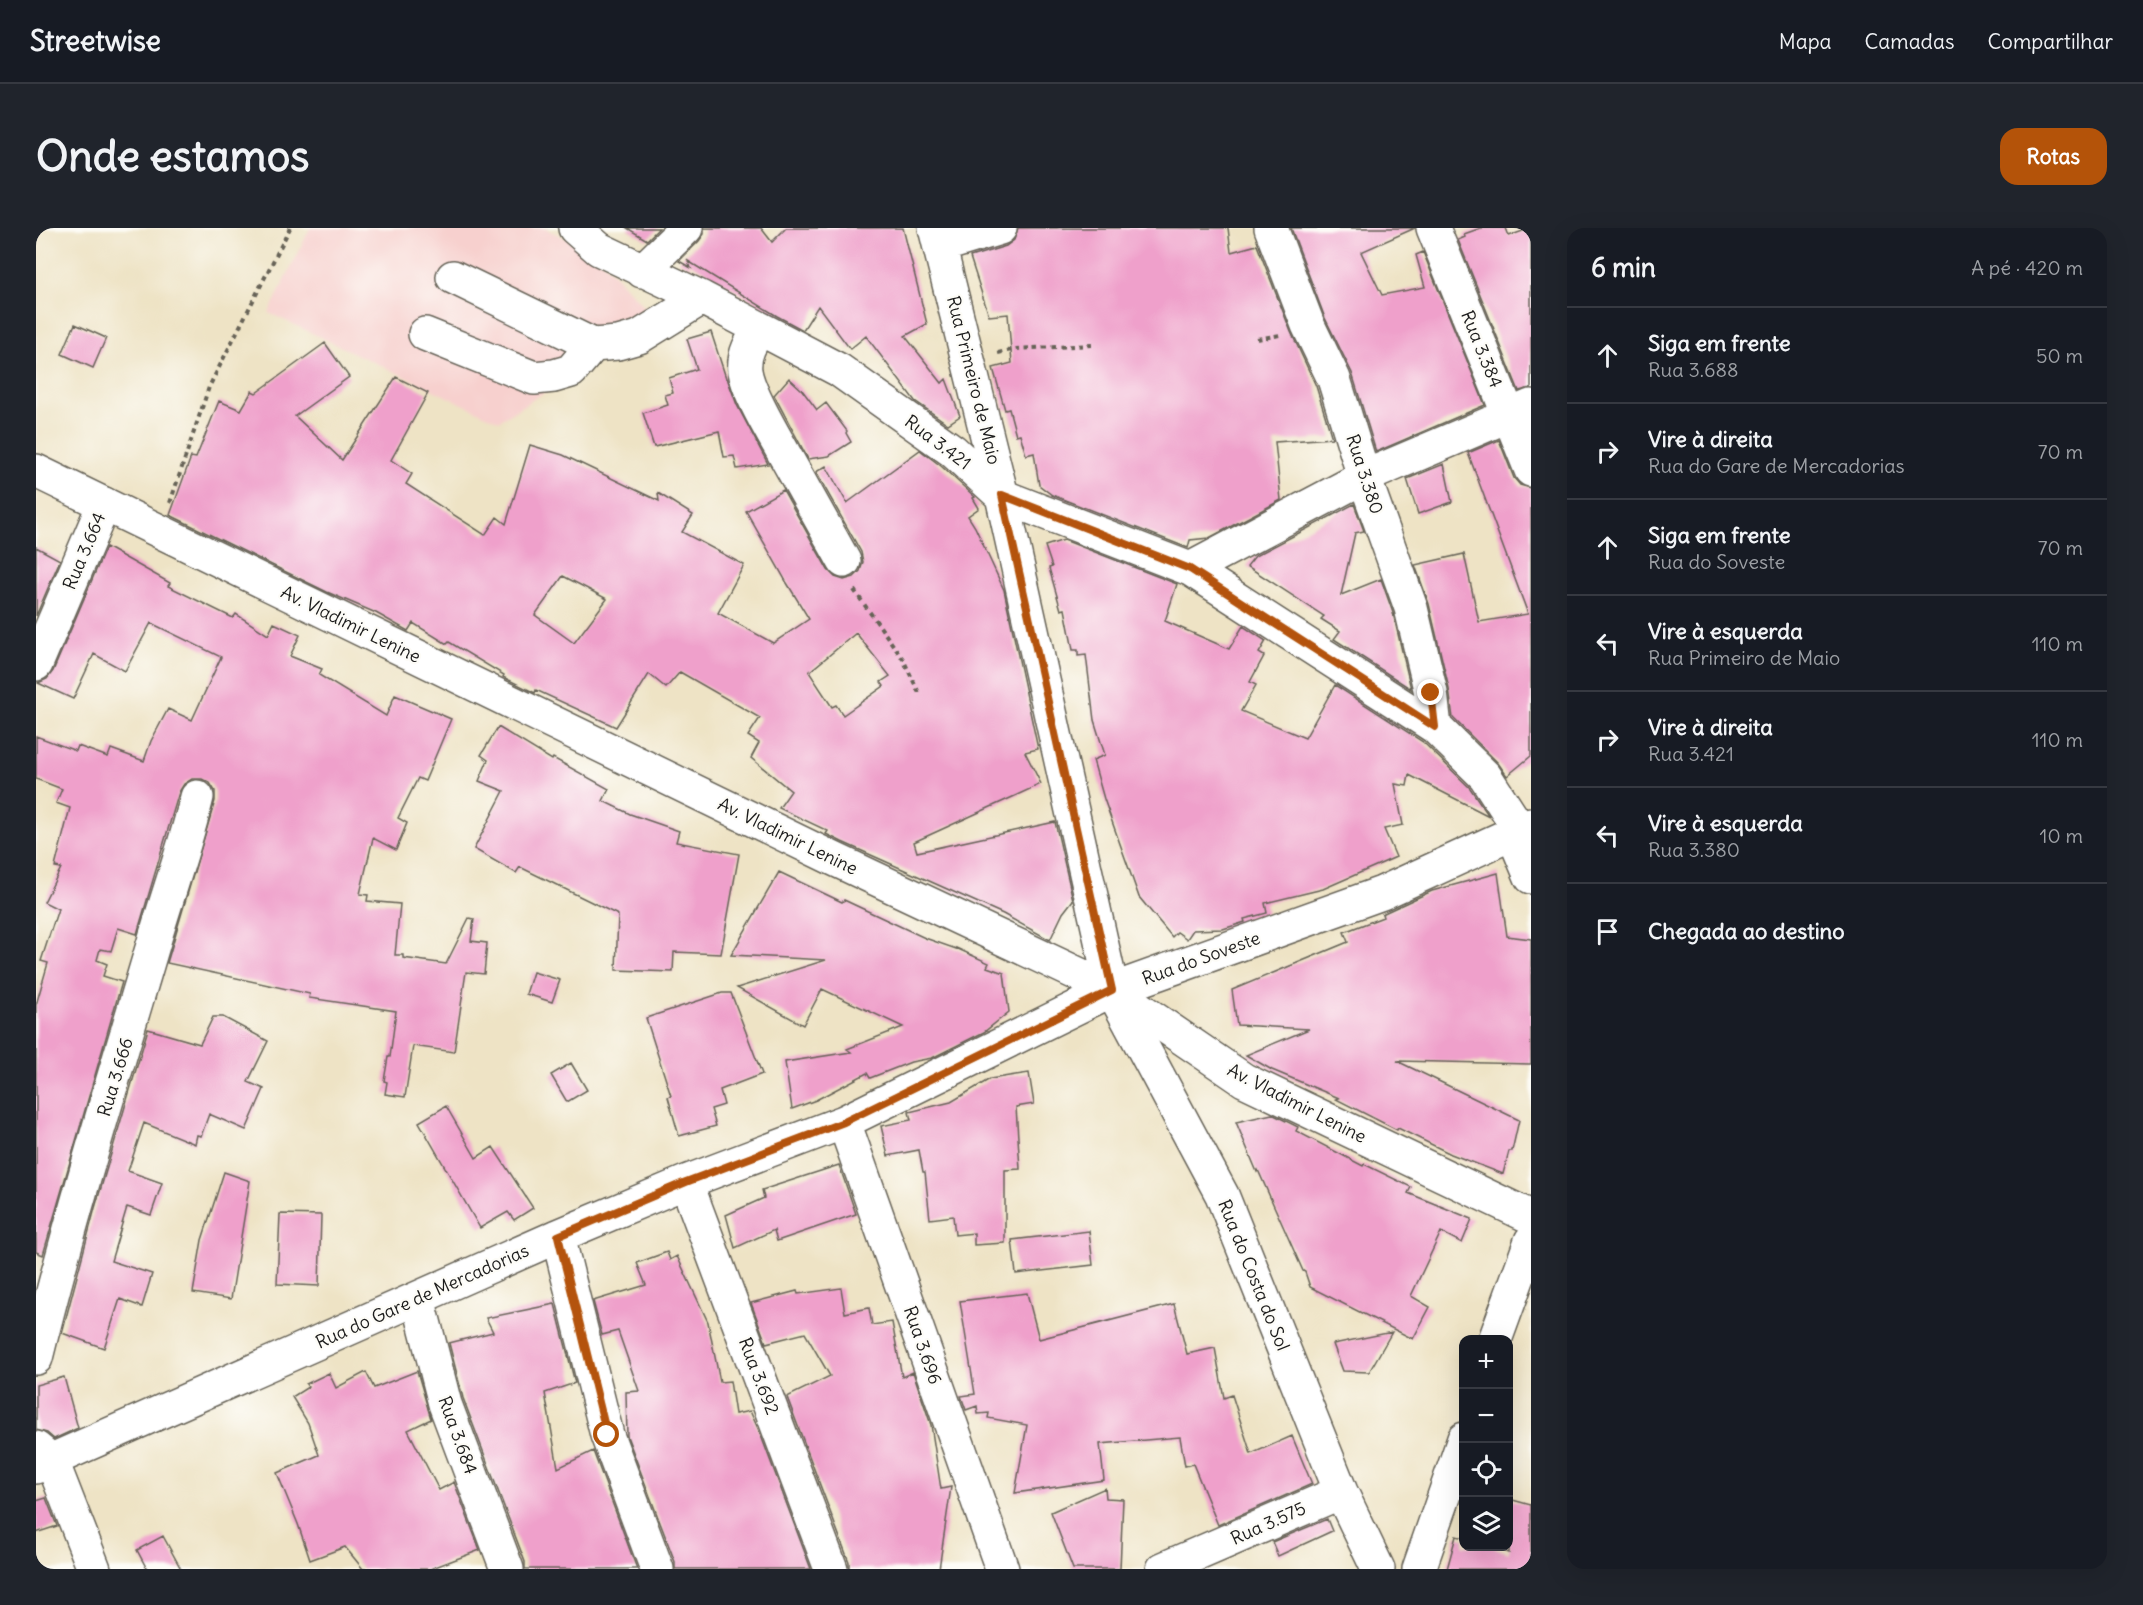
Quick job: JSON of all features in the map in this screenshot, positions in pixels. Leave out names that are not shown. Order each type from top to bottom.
[{"type":"street","name":"Rua 3.421","points":[[575,228],[599,249],[702,298],[839,370],[953,451],[1002,495],[1190,569],[1435,727],[1485,776],[1521,830],[1531,877]]},
{"type":"street","points":[[642,271],[686,228]]},
{"type":"street","points":[[938,237],[1000,228]]},
{"type":"street","name":"Rua 3.380","points":[[1270,228],[1308,325],[1334,379],[1364,477],[1411,608],[1431,693],[1435,727]]},
{"type":"street","name":"Rua 3.384","points":[[1433,228],[1519,410],[1531,470]]},
{"type":"street","name":"Rua Primeiro de Maio","points":[[938,237],[1002,495],[1112,990]]},
{"type":"street","points":[[453,277],[593,345],[618,343],[639,337],[702,298]]},
{"type":"street","points":[[761,329],[750,342],[746,356],[745,371],[750,386],[766,420],[844,561]]},
{"type":"street","points":[[425,334],[534,378],[571,371],[593,345]]},
{"type":"street","points":[[1190,569],[1364,477],[1519,410]]},
{"type":"street","name":"Av. Vladimir Lenine","points":[[36,471],[834,859],[1112,990],[1244,1080],[1531,1216]]},
{"type":"street","name":"Rua 3.664","points":[[36,664],[104,504]]},
{"type":"street","name":"Rua 3.666","points":[[36,1358],[88,1167],[188,833],[196,797]]},
{"type":"street","name":"Rua do Soveste","points":[[844,1122],[1112,990],[1383,893],[1521,830]]},
{"type":"street","name":"Rua do Costa do Sol","points":[[1112,990],[1222,1195],[1341,1492],[1378,1569]]},
{"type":"street","name":"Rua do Gare de Mercadorias","points":[[42,1459],[686,1182],[844,1122]]},
{"type":"street","name":"Rua 3.696","points":[[844,1122],[1002,1569]]},
{"type":"street","name":"Rua 3.692","points":[[686,1182],[831,1569]]},
{"type":"street","points":[[558,1236],[607,1435],[657,1569]]},
{"type":"street","points":[[1497,1335],[1531,1241]]},
{"type":"street","name":"Rua 3.684","points":[[418,1298],[445,1404],[507,1569]]},
{"type":"street","points":[[1419,1569],[1463,1443]]},
{"type":"street","points":[[42,1459],[94,1569]]},
{"type":"street","name":"Rua 3.575","points":[[1169,1568],[1341,1492]]},
{"type":"path","points":[[159,532],[209,387],[290,228]]},
{"type":"path","points":[[968,360],[1016,349],[1093,345]]},
{"type":"path","points":[[844,561],[849,582],[903,659],[919,693]]},
{"type":"shaded area","points":[[310,228],[544,228],[594,252],[657,321],[499,421],[269,313]]},
{"type":"building","points":[[627,228],[659,228],[647,240]]},
{"type":"building","points":[[704,228],[761,228],[772,242],[786,228],[903,228],[927,324],[905,336],[942,383],[946,379],[960,416],[948,424],[915,401],[866,336],[850,349],[818,306],[803,330],[688,261],[691,268],[679,261],[699,241],[704,234]]},
{"type":"building","points":[[1018,228],[1228,228],[1231,252],[1257,245],[1291,332],[1316,386],[1332,438],[1275,442],[1281,500],[1209,538],[1190,540],[1188,548],[1052,495],[1039,485],[1034,453],[1026,455],[1020,434],[1016,435],[1009,409],[1005,410],[993,368],[1012,363],[1008,314],[989,316],[970,257],[1006,246],[1014,240]]},
{"type":"building","points":[[1291,228],[1415,228],[1361,252],[1382,295],[1425,287],[1416,255],[1423,252],[1485,405],[1376,452],[1352,373],[1325,318]]},
{"type":"building","points":[[1481,228],[1506,228],[1509,236],[1531,228],[1531,388],[1519,391],[1458,240],[1465,237],[1464,234]]},
{"type":"building","points":[[75,324],[106,338],[93,368],[62,354]]},
{"type":"building","points":[[711,332],[737,405],[768,464],[737,469],[734,456],[724,457],[719,431],[654,447],[643,413],[668,405],[665,395],[673,393],[669,378],[697,369],[687,339]]},
{"type":"building","points":[[325,343],[349,377],[295,416],[342,460],[396,377],[428,393],[391,460],[412,474],[406,484],[485,535],[497,517],[506,524],[530,445],[563,455],[659,501],[658,493],[693,515],[682,532],[744,565],[718,613],[773,643],[809,619],[746,511],[783,490],[828,570],[835,577],[844,580],[854,577],[860,571],[863,562],[861,552],[816,472],[826,466],[847,503],[920,450],[975,497],[973,498],[979,508],[968,516],[1004,590],[1038,749],[1025,752],[1041,784],[914,842],[917,852],[1055,822],[1073,900],[1063,913],[1050,940],[1003,914],[842,842],[826,834],[828,831],[779,808],[791,791],[751,758],[759,743],[748,736],[760,718],[680,672],[666,688],[649,674],[616,727],[503,677],[504,675],[449,642],[447,644],[413,623],[408,631],[376,613],[327,592],[170,515],[191,457],[196,458],[219,401],[241,410],[252,391],[256,393]],"holes":[[[563,576],[607,599],[574,643],[535,615]],[[856,633],[890,676],[881,682],[884,686],[843,715],[836,705],[832,707],[809,672]]]},
{"type":"building","points":[[789,378],[802,390],[817,410],[826,403],[847,431],[851,442],[829,456],[808,459],[774,395]]},
{"type":"building","points":[[1499,440],[1514,478],[1520,485],[1531,488],[1531,756],[1507,776],[1498,763],[1453,718],[1449,689],[1429,604],[1415,565],[1464,554],[1479,622],[1528,614],[1468,453]]},
{"type":"building","points":[[1444,464],[1452,502],[1418,514],[1407,479]]},
{"type":"building","points":[[1354,504],[1364,531],[1355,533],[1341,595],[1381,579],[1393,613],[1411,689],[1334,639],[1340,631],[1321,619],[1324,616],[1247,566],[1255,556]]},
{"type":"building","points":[[1064,540],[1177,584],[1165,621],[1229,649],[1243,626],[1266,641],[1259,653],[1264,656],[1250,682],[1256,685],[1241,711],[1305,738],[1335,685],[1423,742],[1470,788],[1489,816],[1409,775],[1407,786],[1395,784],[1403,825],[1384,829],[1396,857],[1323,889],[1265,903],[1267,913],[1244,919],[1245,922],[1223,929],[1193,930],[1187,939],[1177,932],[1172,937],[1139,897],[1104,799],[1093,760],[1105,755],[1094,720],[1086,655],[1078,656],[1078,650],[1073,650],[1065,609],[1061,610],[1045,546]]},
{"type":"building","points":[[36,547],[60,560],[36,616]]},
{"type":"building","points":[[106,547],[170,583],[168,586],[233,618],[236,614],[268,635],[274,623],[300,635],[290,656],[322,669],[319,675],[386,716],[395,695],[451,719],[425,781],[418,778],[398,818],[407,823],[396,850],[373,838],[360,894],[368,895],[367,901],[400,904],[395,955],[446,964],[469,918],[474,919],[471,941],[487,943],[484,974],[466,972],[454,1052],[413,1046],[405,1097],[385,1094],[387,1082],[384,1081],[388,1057],[390,1057],[396,1011],[309,998],[310,994],[167,963],[215,801],[215,791],[210,783],[202,779],[192,779],[184,784],[179,792],[137,934],[118,928],[111,951],[100,949],[97,960],[107,964],[103,976],[122,982],[43,1255],[36,1252],[36,1005],[48,963],[41,961],[58,909],[44,902],[61,868],[55,867],[70,808],[56,803],[62,789],[36,779],[36,736],[76,751],[78,746],[108,757],[111,749],[144,761],[151,741],[168,709],[192,720],[221,657],[151,623],[125,671],[94,654],[73,699],[38,683],[47,679],[53,671]]},
{"type":"building","points":[[498,727],[552,760],[553,758],[609,789],[603,801],[630,814],[679,831],[676,842],[739,854],[721,954],[674,952],[673,972],[616,970],[618,915],[520,867],[516,873],[474,849],[504,791],[479,781],[488,760],[481,755]]},
{"type":"building","points":[[779,872],[925,938],[956,948],[989,963],[987,967],[1004,973],[1009,1012],[984,1032],[932,1058],[911,1062],[870,1078],[867,1073],[816,1100],[792,1109],[785,1062],[851,1052],[847,1049],[903,1027],[822,989],[803,1025],[737,988],[826,960],[731,955]]},
{"type":"building","points":[[1498,873],[1507,936],[1531,939],[1531,1064],[1397,1061],[1519,1120],[1512,1151],[1509,1151],[1503,1174],[1451,1154],[1398,1128],[1397,1130],[1336,1099],[1339,1098],[1272,1070],[1246,1055],[1309,1029],[1237,1025],[1232,990],[1348,942],[1344,932],[1383,917],[1382,914],[1432,891]]},
{"type":"building","points":[[533,972],[560,980],[552,1002],[526,994]]},
{"type":"building","points":[[722,993],[731,993],[762,1074],[720,1090],[724,1105],[711,1109],[716,1126],[679,1136],[668,1097],[671,1096],[646,1018]]},
{"type":"building","points":[[213,1017],[223,1017],[268,1041],[248,1082],[264,1089],[246,1130],[209,1114],[201,1136],[197,1135],[195,1144],[144,1123],[128,1171],[162,1183],[151,1215],[127,1207],[111,1261],[152,1274],[142,1307],[120,1299],[104,1348],[62,1333],[95,1208],[148,1029],[200,1044]]},
{"type":"building","points":[[571,1063],[587,1090],[567,1102],[551,1075]]},
{"type":"building","points":[[1029,1073],[1034,1104],[1016,1107],[1020,1169],[1005,1170],[1005,1243],[974,1245],[974,1233],[955,1235],[953,1216],[930,1219],[925,1172],[923,1172],[919,1150],[888,1156],[881,1126],[911,1120],[909,1112],[951,1102],[990,1079]]},
{"type":"building","points":[[446,1106],[476,1158],[493,1147],[533,1208],[514,1220],[508,1212],[480,1228],[419,1122]]},
{"type":"building","points":[[1272,1114],[1298,1127],[1296,1131],[1363,1166],[1364,1164],[1411,1187],[1408,1193],[1472,1219],[1462,1243],[1441,1232],[1411,1296],[1430,1307],[1413,1339],[1310,1287],[1236,1122]]},
{"type":"building","points":[[839,1165],[856,1214],[777,1241],[774,1230],[735,1248],[726,1215],[764,1198],[762,1190]]},
{"type":"building","points":[[224,1172],[250,1181],[231,1299],[193,1293],[202,1240]]},
{"type":"building","points":[[280,1214],[321,1215],[319,1286],[277,1284]]},
{"type":"building","points":[[1089,1231],[1093,1265],[1016,1274],[1012,1240]]},
{"type":"building","points":[[667,1252],[670,1260],[677,1256],[708,1322],[720,1382],[730,1381],[735,1414],[750,1411],[760,1433],[811,1569],[675,1569],[675,1562],[627,1436],[626,1392],[639,1391],[618,1331],[602,1335],[593,1301],[646,1285],[637,1263]]},
{"type":"building","points":[[841,1288],[845,1313],[869,1308],[872,1325],[892,1322],[902,1377],[913,1372],[931,1425],[941,1489],[951,1487],[939,1569],[849,1569],[849,1562],[787,1397],[830,1376],[805,1333],[766,1343],[751,1303],[797,1291],[798,1294]]},
{"type":"building","points":[[1027,1293],[1039,1339],[1174,1304],[1187,1354],[1215,1348],[1224,1398],[1232,1395],[1251,1454],[1292,1436],[1312,1484],[1218,1525],[1193,1464],[1185,1466],[1180,1437],[1100,1444],[1104,1480],[1015,1493],[1027,1425],[988,1418],[989,1413],[978,1414],[977,1406],[966,1410],[961,1396],[975,1394],[960,1301]]},
{"type":"building","points":[[555,1304],[575,1383],[545,1393],[558,1468],[593,1451],[637,1569],[525,1569],[525,1562],[463,1398],[449,1343],[493,1332],[486,1318]]},
{"type":"building","points":[[1392,1332],[1369,1372],[1343,1371],[1333,1344]]},
{"type":"building","points":[[417,1371],[431,1419],[408,1430],[439,1490],[454,1482],[480,1550],[430,1569],[363,1569],[345,1547],[310,1560],[277,1473],[319,1455],[308,1423],[292,1397],[308,1387],[306,1384],[329,1373],[336,1388],[366,1372],[374,1388]]},
{"type":"building","points":[[64,1377],[78,1428],[54,1439],[47,1433],[36,1430],[36,1385]]},
{"type":"building","points":[[1105,1488],[1106,1498],[1123,1499],[1120,1569],[1073,1569],[1051,1512]]},
{"type":"building","points":[[46,1498],[57,1526],[36,1533],[36,1501]]},
{"type":"building","points":[[1513,1500],[1531,1505],[1531,1569],[1447,1569],[1456,1536],[1459,1537],[1459,1551],[1509,1553],[1513,1551]]},
{"type":"building","points":[[1327,1519],[1332,1531],[1278,1556],[1272,1542]]},
{"type":"building","points":[[163,1536],[181,1569],[147,1569],[137,1550]]},
{"type":"route","points":[[607,1435],[558,1236],[686,1182],[844,1122],[1112,990],[1002,495],[1190,569],[1435,727],[1431,693]]}]
